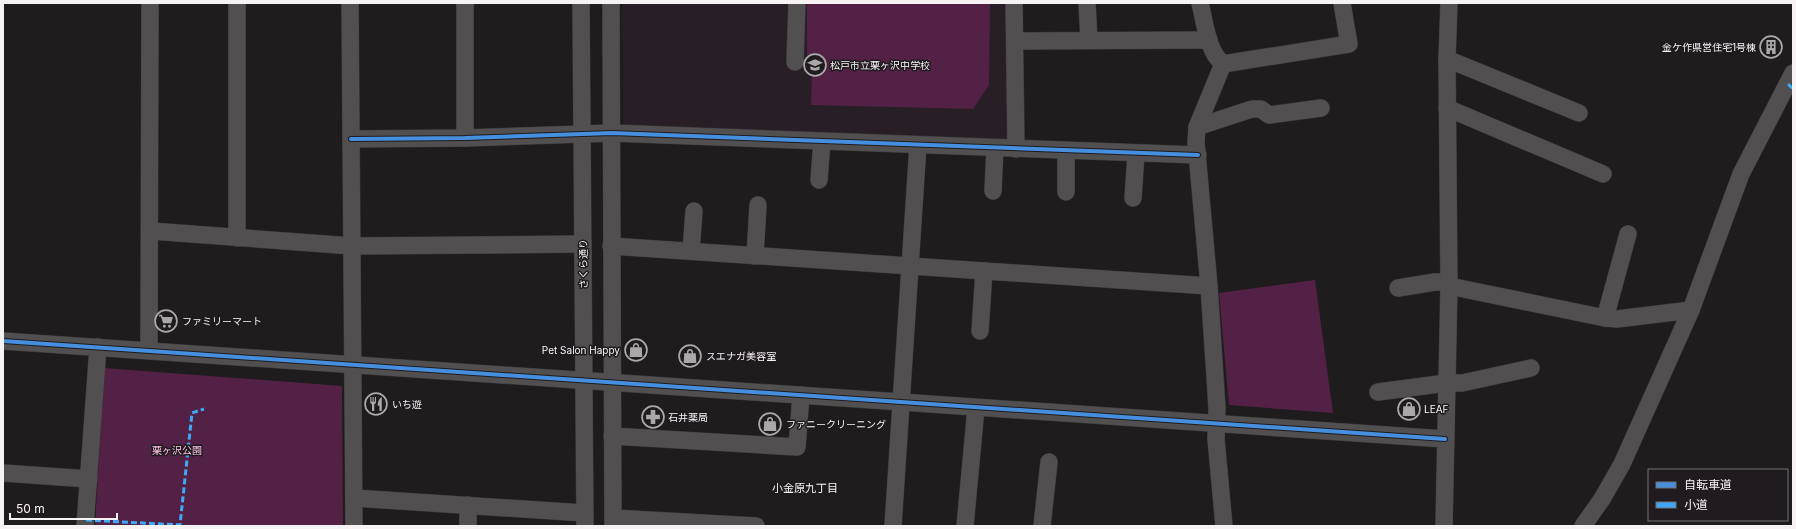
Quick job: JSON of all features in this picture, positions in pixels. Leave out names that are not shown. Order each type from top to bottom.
[{"type":"street","points":[[149,350],[151,231],[150,3]]},
{"type":"street","points":[[237,3],[237,238]]},
{"type":"street","points":[[350,3],[354,526]]},
{"type":"street","points":[[465,3],[465,138]]},
{"type":"street","name":"さくら通り","points":[[581,3],[585,520]]},
{"type":"street","points":[[611,3],[613,522],[756,526]]},
{"type":"street","points":[[795,62],[797,3]]},
{"type":"street","points":[[1014,3],[1016,149]]},
{"type":"street","points":[[1088,3],[1089,40]]},
{"type":"street","points":[[1200,3],[1209,40],[1216,59],[1223,64],[1348,44],[1342,3]]},
{"type":"street","points":[[1444,526],[1448,284],[1447,59],[1449,3]]},
{"type":"street","points":[[1014,41],[1209,40]]},
{"type":"street","points":[[1447,59],[1580,113]]},
{"type":"street","points":[[1223,64],[1197,127],[1196,142],[1218,408],[1216,439],[1224,526]]},
{"type":"street","points":[[1583,526],[1602,499],[1622,464],[1691,310],[1742,174],[1793,73]]},
{"type":"street","points":[[1197,127],[1252,108],[1261,110],[1269,115],[1321,108]]},
{"type":"street","points":[[1447,108],[1603,174]]},
{"type":"street","points":[[351,139],[465,138],[612,133],[1136,154],[1198,155]]},
{"type":"street","points":[[819,180],[822,141]]},
{"type":"street","points":[[893,526],[918,145]]},
{"type":"street","points":[[993,191],[995,148]]},
{"type":"street","points":[[1066,151],[1066,192]]},
{"type":"street","points":[[1133,198],[1136,154]]},
{"type":"street","points":[[755,256],[758,205]]},
{"type":"street","points":[[691,251],[694,211]]},
{"type":"street","points":[[151,231],[352,246],[583,244]]},
{"type":"street","points":[[1605,318],[1628,234]]},
{"type":"street","points":[[611,246],[1209,286]]},
{"type":"street","points":[[980,331],[984,271]]},
{"type":"street","points":[[1398,288],[1435,282],[1605,318],[1617,319],[1691,310]]},
{"type":"street","points":[[3,341],[149,350],[352,366],[584,379],[902,403],[1446,439]]},
{"type":"street","points":[[85,526],[98,348]]},
{"type":"street","points":[[1378,392],[1447,383],[1462,383],[1531,368]]},
{"type":"street","points":[[612,436],[797,447],[801,395]]},
{"type":"street","points":[[965,526],[976,408]]},
{"type":"street","points":[[1042,526],[1049,462]]},
{"type":"street","points":[[3,473],[89,479]]},
{"type":"street","points":[[354,498],[468,505],[585,520]]},
{"type":"street","points":[[468,505],[468,526]]},
{"type":"shaded area","name":"松戸市立栗ヶ沢中学校","points":[[622,3],[1007,3],[1008,138],[623,127]]},
{"type":"green space","points":[[807,3],[990,3],[989,85],[973,109],[811,105],[812,71],[807,70]]},
{"type":"green space","points":[[1315,280],[1333,413],[1229,405],[1219,293]]},
{"type":"green space","name":"栗ヶ沢公園","points":[[104,368],[342,386],[343,526],[95,526]]},
{"type":"marked path","points":[[1788,84],[1793,89]]},
{"type":"marked path","points":[[86,520],[180,525],[192,413],[204,409]]},
{"type":"cycle path","points":[[351,139],[465,138],[612,133],[1198,155]]},
{"type":"cycle path","points":[[3,341],[1445,439]]},
{"type":"place","name":"金ケ作県営住宅1号棟","points":[[1771,47]]},
{"type":"place","name":"松戸市立栗ヶ沢中学校","points":[[815,65]]},
{"type":"place","name":"ファミリーマート","points":[[166,321]]},
{"type":"place","name":"Pet Salon Happy","points":[[636,350]]},
{"type":"place","name":"スエナガ美容室","points":[[690,356]]},
{"type":"place","name":"いち遊","points":[[376,404]]},
{"type":"place","name":"LEAF","points":[[1409,409]]},
{"type":"place","name":"石井薬局","points":[[653,417]]},
{"type":"place","name":"ファニークリーニング","points":[[770,424]]},
{"type":"district","name":"小金原九丁目","points":[[805,488]]}]
